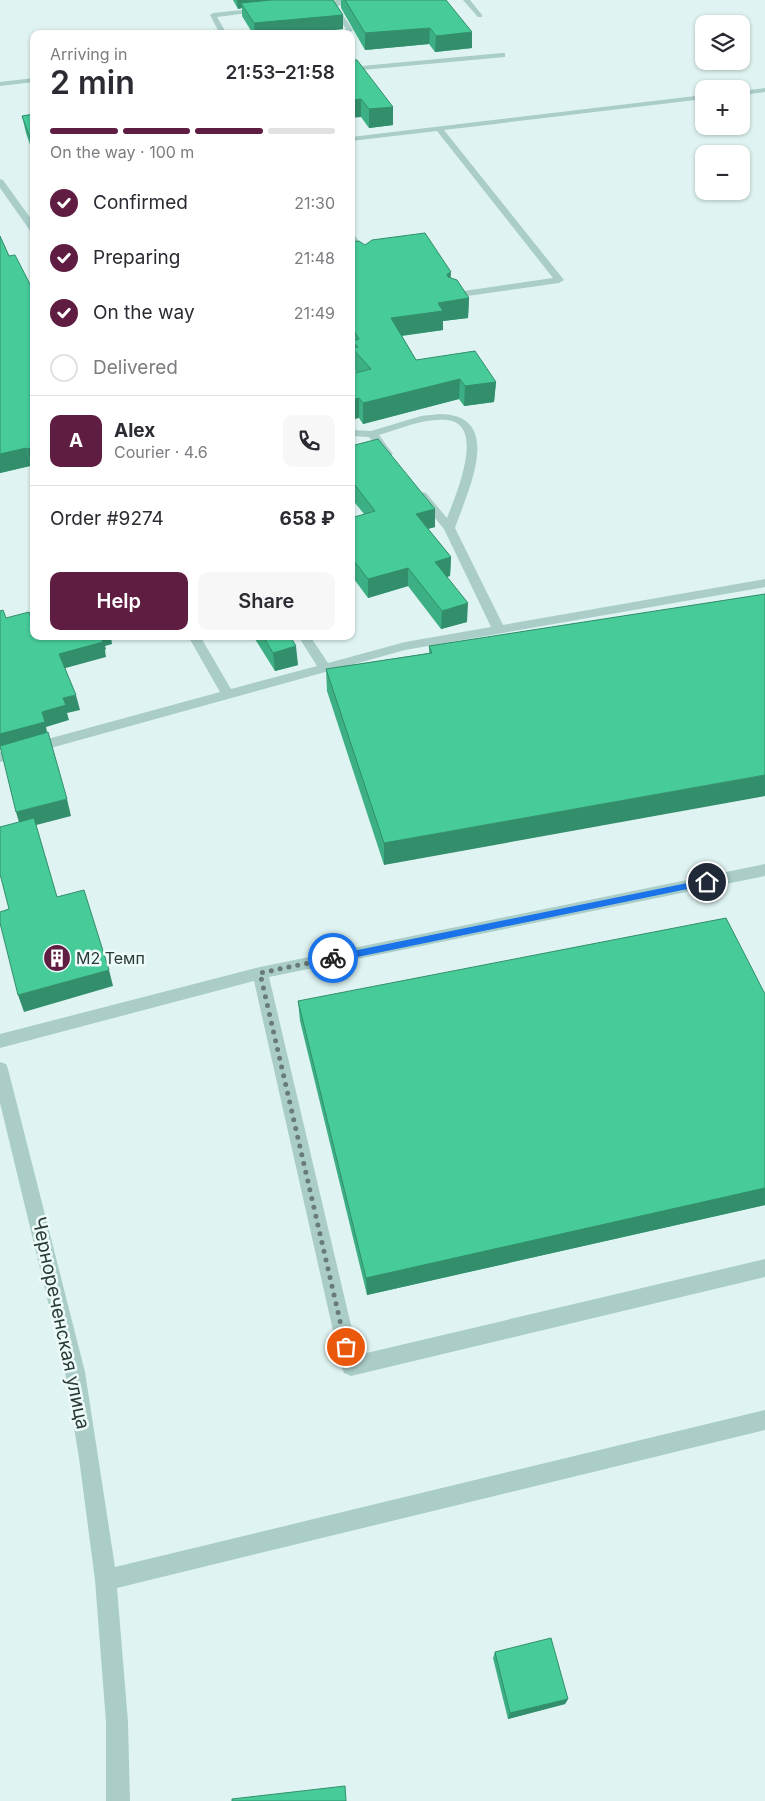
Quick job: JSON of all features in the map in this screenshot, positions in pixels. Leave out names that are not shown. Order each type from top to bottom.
[{"type":"street","points":[[333,4],[342,0]]},
{"type":"street","points":[[305,6],[372,0]]},
{"type":"street","points":[[466,0],[480,16]]},
{"type":"street","points":[[333,4],[350,30]]},
{"type":"street","points":[[222,30],[213,15],[268,10]]},
{"type":"street","points":[[355,70],[502,56]]},
{"type":"street","points":[[0,84],[30,80]]},
{"type":"street","points":[[750,92],[765,90]]},
{"type":"street","points":[[355,138],[695,98]]},
{"type":"street","points":[[439,128],[558,280],[453,295]]},
{"type":"street","points":[[0,182],[30,224]]},
{"type":"street","points":[[355,242],[366,259]]},
{"type":"street","points":[[355,433],[372,434],[431,418],[453,417],[467,425],[471,431],[473,443],[469,468],[448,528]]},
{"type":"street","points":[[372,434],[396,463]]},
{"type":"street","points":[[413,484],[448,528],[499,630]]},
{"type":"street","points":[[0,757],[405,646],[765,583]]},
{"type":"street","points":[[196,640],[228,695]]},
{"type":"street","points":[[307,640],[325,668]]},
{"type":"street","points":[[0,1041],[260,973],[765,870]]},
{"type":"street","points":[[260,973],[351,1366],[765,1268]]},
{"type":"street","name":"Чернореченская улица","points":[[0,1069],[75,1372],[106,1580],[117,1722],[118,1801]]},
{"type":"street","points":[[106,1580],[765,1420]]},
{"type":"building","points":[[271,0],[333,0],[343,15],[254,23],[241,3]]},
{"type":"building","points":[[345,0],[446,0],[472,32],[436,36],[430,28],[365,33]]},
{"type":"building","points":[[355,60],[357,60],[393,107],[369,109],[361,99],[355,100]]},
{"type":"building","points":[[30,115],[30,137],[22,116]]},
{"type":"building","points":[[425,233],[451,272],[447,274],[448,277],[457,280],[469,298],[438,303],[443,311],[391,318],[416,360],[475,351],[496,382],[465,386],[460,379],[363,403],[359,398],[355,399],[355,373],[371,369],[355,351],[355,348],[358,347],[355,344],[355,340],[359,339],[355,332],[355,242],[359,241],[365,245],[372,240]]},
{"type":"building","points":[[0,236],[9,256],[15,255],[30,284],[30,449],[0,454]]},
{"type":"building","points":[[378,439],[435,509],[416,514],[451,557],[435,562],[468,603],[442,611],[408,568],[368,579],[355,562],[355,517],[375,511],[355,485],[355,445]]},
{"type":"building","points":[[765,594],[765,775],[384,843],[326,669],[432,653],[429,646]]},
{"type":"building","points":[[3,610],[6,618],[29,612],[30,640],[102,640],[103,642],[59,654],[76,695],[63,698],[66,705],[42,712],[45,722],[0,734],[0,611]]},
{"type":"building","points":[[265,640],[292,640],[296,646],[273,653]]},
{"type":"building","points":[[48,732],[67,799],[16,812],[0,746]]},
{"type":"building","points":[[34,818],[57,897],[84,890],[109,970],[18,995],[0,923],[0,912],[9,909],[0,874],[0,827]]},
{"type":"building","points":[[726,918],[765,994],[765,1188],[366,1278],[298,1001]]},
{"type":"building","points":[[551,1638],[568,1699],[510,1713],[495,1652]]},
{"type":"building","points":[[345,1786],[346,1801],[232,1801],[232,1799]]},
{"type":"way so far","points":[[333,958],[260,973],[346,1347]]},
{"type":"place","name":"М2 Темп","points":[[57,958]]},
{"type":"route","points":[[333,958],[707,882]]}]
